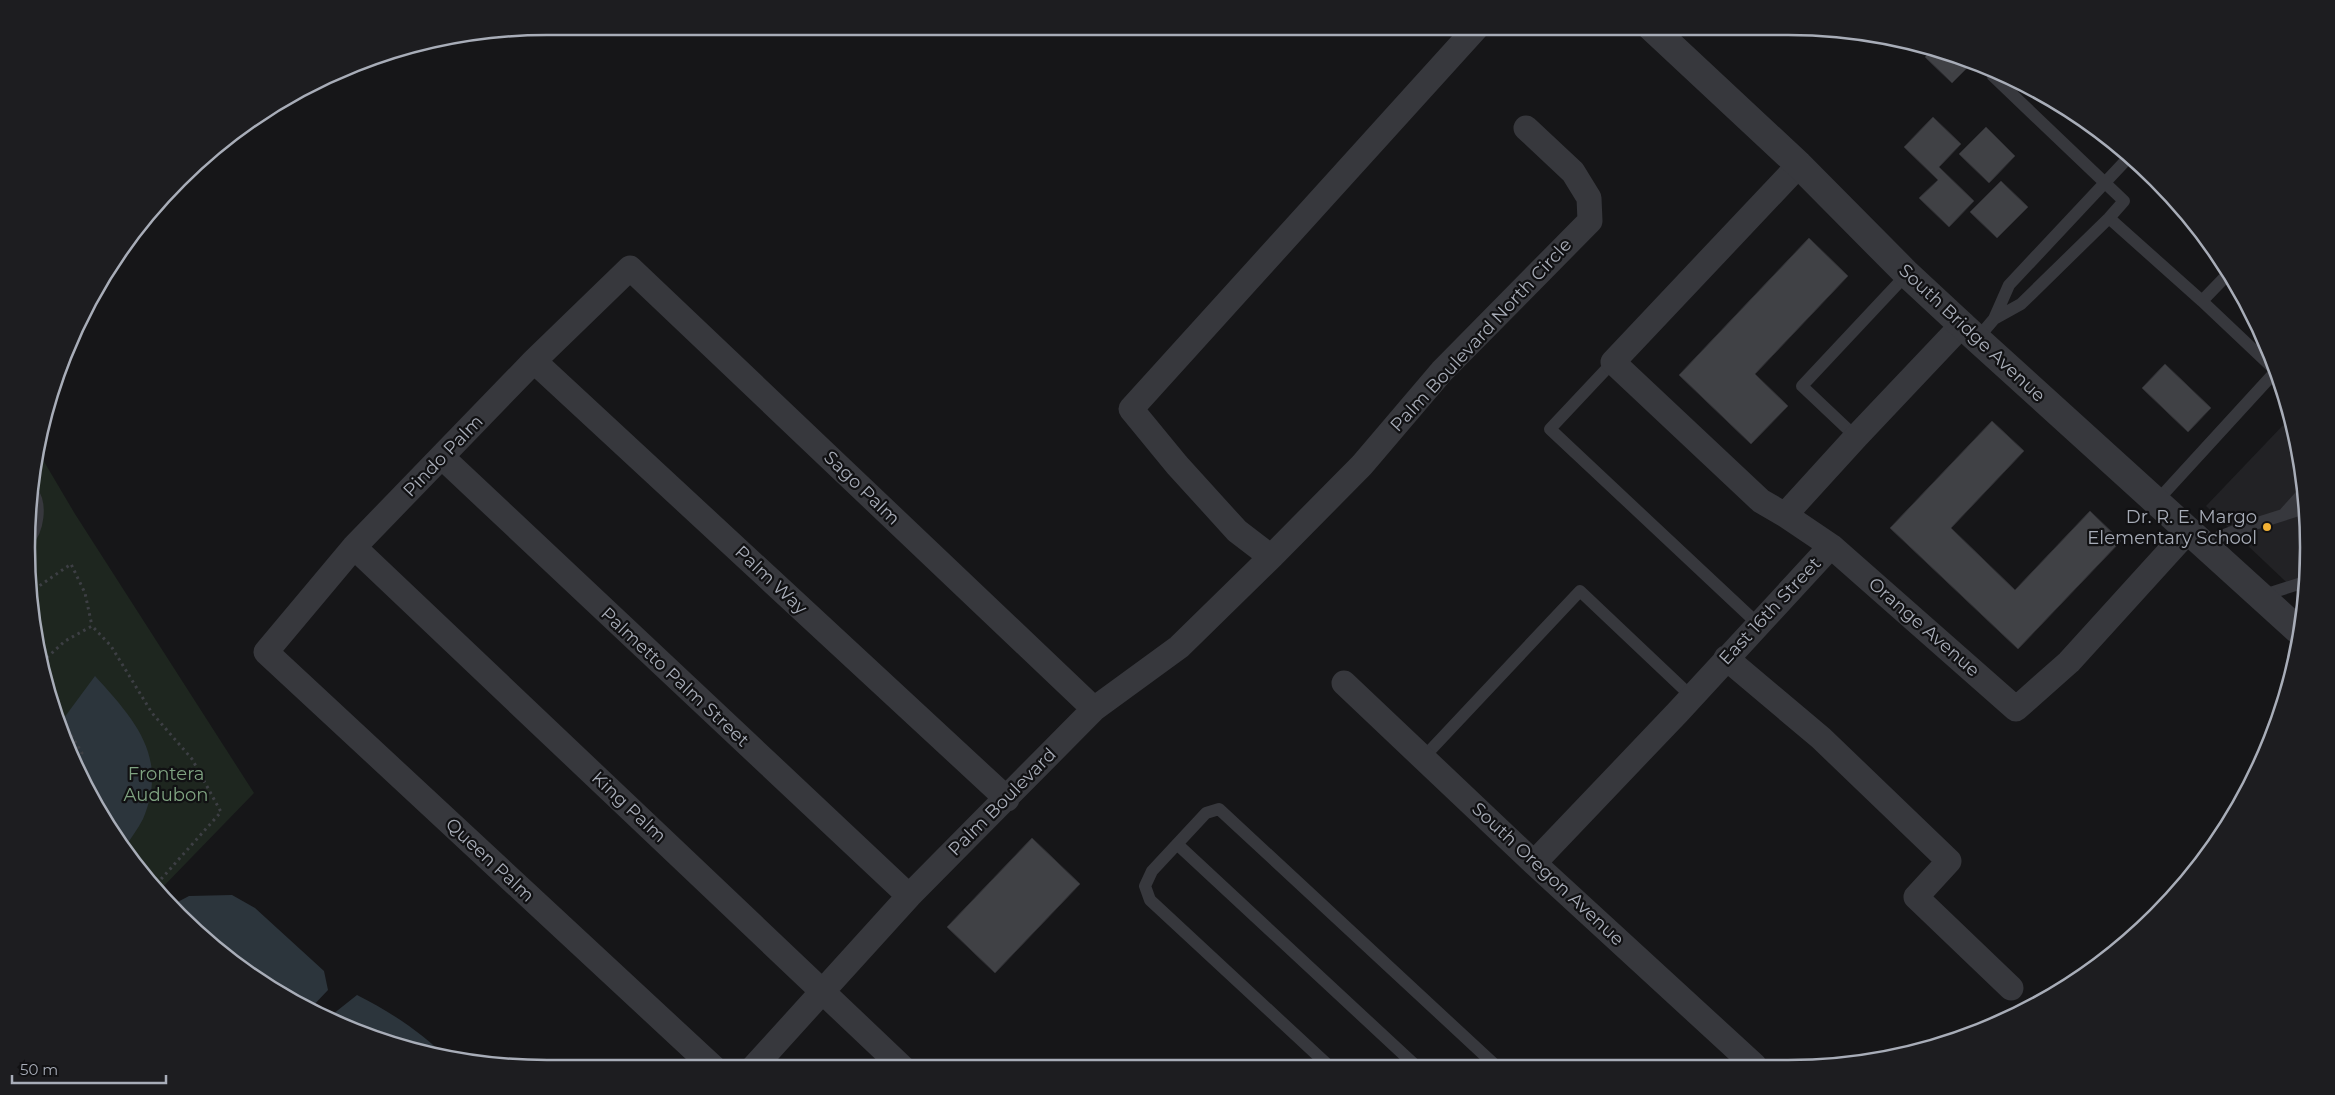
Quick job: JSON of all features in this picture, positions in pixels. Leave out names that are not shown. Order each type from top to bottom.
[{"type":"street","points":[[1270,557],[1237,531],[1177,465],[1131,409],[1470,35]]},
{"type":"street","name":"South Bridge Avenue","points":[[1660,35],[1798,165],[1907,274],[1978,327],[2156,502],[2294,626]]},
{"type":"street","name":"Palm Boulevard North Circle","points":[[1270,557],[1362,465],[1442,371],[1590,221],[1589,198],[1574,172],[1526,128]]},
{"type":"street","points":[[1613,362],[1798,165]]},
{"type":"street","name":"Pindo Palm","points":[[266,652],[354,547],[534,361],[630,268]]},
{"type":"street","name":"Sago Palm","points":[[630,268],[1094,709]]},
{"type":"street","points":[[1786,515],[1856,437],[1978,327]]},
{"type":"street","name":"Palm Way","points":[[534,361],[1006,799]]},
{"type":"street","name":"East 16th Street","points":[[1534,863],[1692,697],[1831,546],[1786,515],[1761,501],[1613,362]]},
{"type":"street","name":"Palmetto Palm Street","points":[[442,457],[909,896]]},
{"type":"street","name":"Orange Avenue","points":[[1831,546],[2016,709],[2069,662],[2195,538]]},
{"type":"street","name":"King Palm","points":[[354,547],[895,1060]]},
{"type":"street","name":"Palm Boulevard","points":[[760,1060],[909,896],[1094,709],[1178,647],[1270,557]]},
{"type":"street","name":"Queen Palm","points":[[266,652],[705,1060]]},
{"type":"street","points":[[1726,658],[1821,738],[1949,861],[1916,897],[2011,988]]},
{"type":"street","name":"South Oregon Avenue","points":[[1344,683],[1534,863],[1749,1060]]},
{"type":"lane","points":[[1978,327],[2022,304],[2124,201],[1998,80]]},
{"type":"lane","points":[[1978,327],[2008,285],[2125,162]]},
{"type":"lane","points":[[2109,218],[2264,360]]},
{"type":"lane","points":[[1856,437],[1802,386],[1907,274]]},
{"type":"lane","points":[[2202,301],[2224,279]]},
{"type":"lane","points":[[1613,362],[1550,429],[1758,624]]},
{"type":"lane","points":[[2156,502],[2271,377]]},
{"type":"lane","points":[[2283,515],[2298,499]]},
{"type":"lane","points":[[36,510],[36,523]]},
{"type":"lane","points":[[2195,538],[2242,528],[2299,510]]},
{"type":"lane","points":[[2261,596],[2299,584]]},
{"type":"lane","points":[[1424,757],[1580,591],[1692,697]]},
{"type":"lane","points":[[1323,1060],[1150,900],[1145,886],[1152,871],[1206,813],[1218,809],[1489,1060]]},
{"type":"lane","points":[[1177,844],[1410,1060]]},
{"type":"path","points":[[37,588],[71,564],[85,593],[92,626],[111,646],[152,713],[192,759],[221,812],[159,881]]},
{"type":"path","points":[[47,657],[65,641],[92,626]]},
{"type":"path","points":[[70,733],[82,753],[80,757]]},
{"type":"shaded area","name":"Dr. R. E. Margo Elementary School","points":[[2285,423],[2296,481],[2299,514],[2298,593],[2206,506]]},
{"type":"shaded area","points":[[95,676],[123,708],[135,724],[144,741],[150,758],[152,777],[150,797],[143,819],[128,842],[104,804],[88,774],[64,718]]},
{"type":"shaded area","points":[[232,895],[255,908],[324,971],[328,990],[315,1004],[263,974],[210,933],[178,902],[189,896]]},
{"type":"shaded area","points":[[357,995],[405,1023],[436,1048],[383,1033],[334,1013]]},
{"type":"green space","name":"Frontera Audubon","points":[[43,460],[75,514],[254,793],[163,886],[121,832],[104,804],[74,744],[52,680],[45,647],[39,614],[35,548],[36,514]]},
{"type":"building","points":[[1928,54],[1967,68],[1952,83],[1925,57]]},
{"type":"building","points":[[1933,117],[1961,144],[1939,167],[1974,201],[1949,227],[1919,198],[1938,180],[1904,147]]},
{"type":"building","points":[[1986,127],[2015,156],[1989,183],[1959,154]]},
{"type":"building","points":[[2001,181],[2028,207],[1997,238],[1970,212]]},
{"type":"building","points":[[1809,238],[1848,276],[1755,374],[1788,406],[1751,444],[1679,375]]},
{"type":"building","points":[[2165,364],[2211,408],[2188,432],[2142,388]]},
{"type":"building","points":[[1992,421],[2024,451],[1951,528],[2015,590],[2090,511],[2121,541],[2018,649],[1890,528]]},
{"type":"building","points":[[1032,838],[1080,884],[995,973],[947,927]]},
{"type":"place","name":"Dr. R. E. Margo Elementary School","points":[[2267,527]]}]
